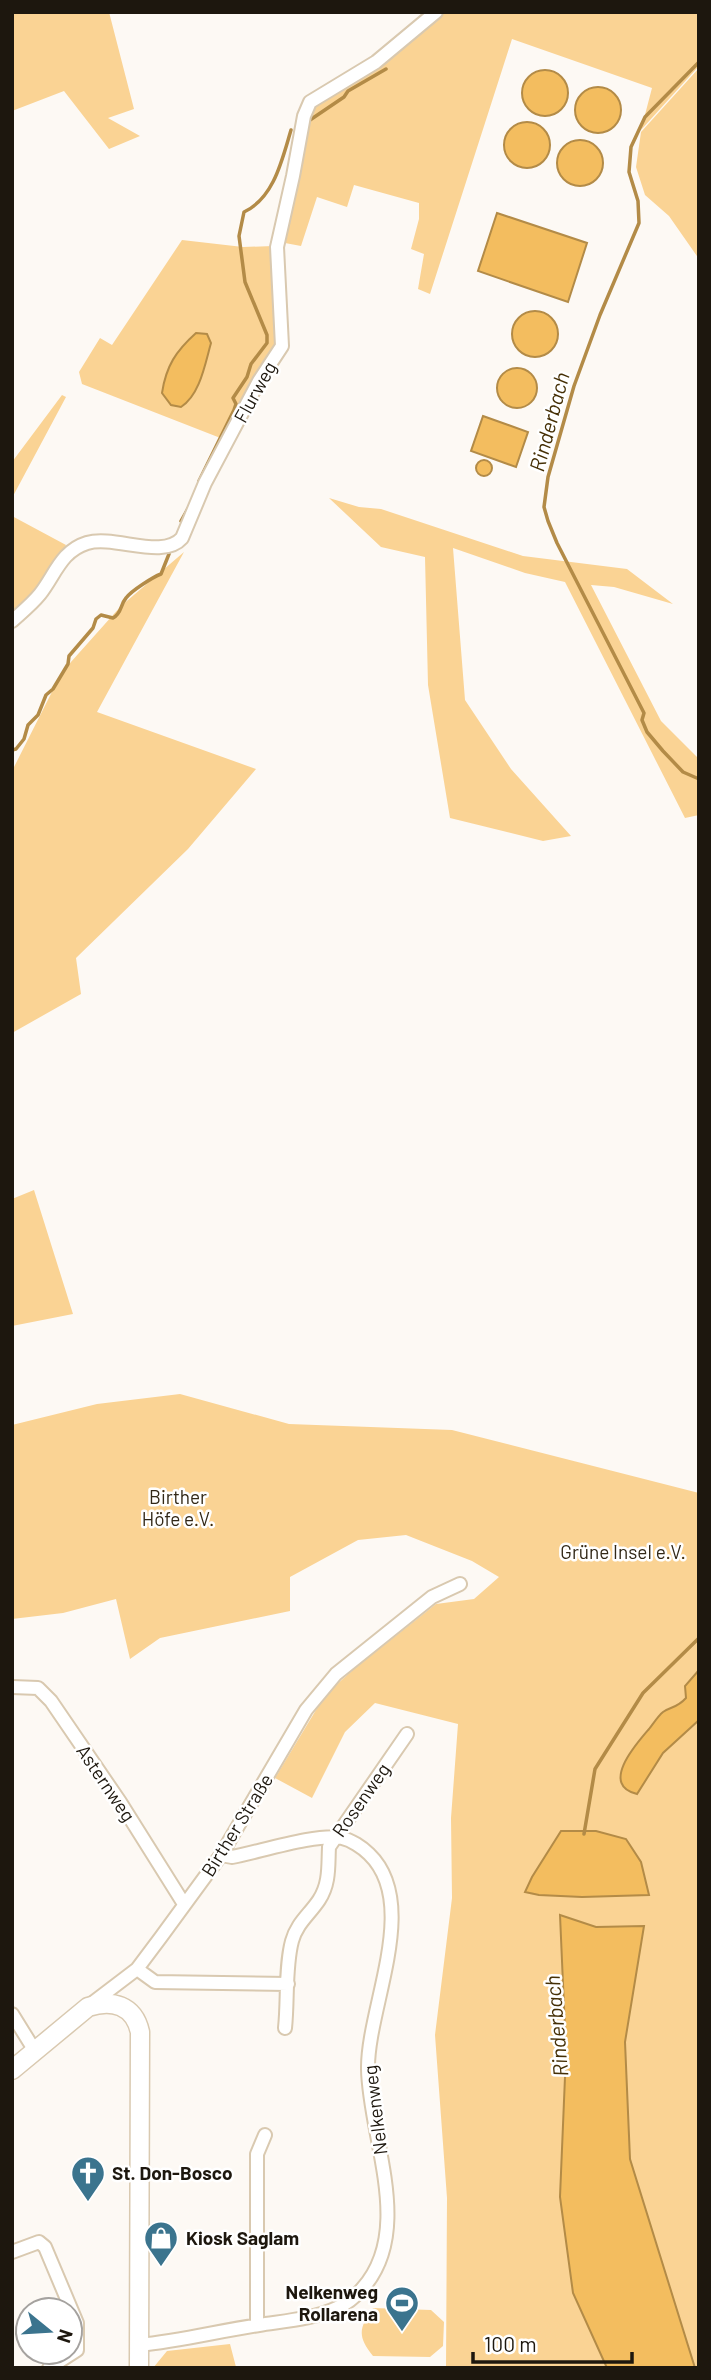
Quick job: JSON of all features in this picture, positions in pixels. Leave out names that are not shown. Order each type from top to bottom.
[{"type":"street","name":"Flurweg","points":[[12,621],[40,595],[62,559],[78,547],[104,540],[164,547],[176,544],[182,538],[205,484],[259,382],[282,346],[277,247],[304,116],[310,102],[376,62],[436,12]]},
{"type":"street","name":"Birther Straße","points":[[12,2070],[137,1969],[221,1855],[306,1710],[320,1691],[336,1674],[432,1597],[460,1584]]},
{"type":"street","name":"Asternweg","points":[[12,1687],[38,1688],[51,1701],[120,1802],[184,1904]]},
{"type":"street","name":"Rosenweg","points":[[285,2028],[291,1943],[297,1927],[319,1900],[326,1886],[330,1868],[329,1847],[407,1734]]},
{"type":"street","points":[[221,1855],[232,1857],[309,1840],[335,1838]]},
{"type":"street","name":"Nelkenweg","points":[[139,2345],[213,2335],[328,2312],[348,2302],[364,2287],[384,2249],[387,2199],[368,2071],[371,2030],[389,1956],[389,1895],[379,1867],[370,1854],[349,1841],[335,1838]]},
{"type":"street","points":[[137,1969],[155,1982],[288,1984]]},
{"type":"street","points":[[88,2007],[100,2003],[124,2006],[138,2022],[140,2032],[139,2368]]},
{"type":"street","points":[[12,2014],[35,2051]]},
{"type":"street","points":[[257,2325],[257,2154],[265,2135]]},
{"type":"street","points":[[12,2252],[39,2242],[45,2247],[77,2323],[77,2350],[49,2368]]},
{"type":"green space","points":[[12,12],[109,12],[134,109],[108,118],[140,136],[109,149],[64,91],[12,111]]},
{"type":"green space","points":[[444,12],[699,12],[699,66],[641,130],[652,88],[512,39],[430,294],[418,289],[424,254],[411,249],[419,219],[419,203],[354,185],[347,207],[317,197],[301,246],[285,243],[297,189],[303,134],[309,108],[379,63]]},
{"type":"green space","points":[[699,68],[699,259],[669,216],[645,195],[636,167],[641,132]]},
{"type":"green space","points":[[182,240],[243,247],[273,246],[276,346],[223,439],[82,384],[79,372],[100,338],[112,345]]},
{"type":"green space","points":[[62,395],[66,397],[12,498],[12,462]]},
{"type":"green space","points":[[329,498],[359,507],[381,509],[523,556],[627,569],[673,604],[614,587],[591,585],[661,721],[699,759],[699,815],[685,818],[565,582],[525,573],[453,548],[465,700],[511,769],[571,836],[543,841],[450,818],[428,685],[425,557],[381,547]]},
{"type":"green space","points":[[12,516],[66,545],[34,592],[12,612]]},
{"type":"green space","points":[[184,552],[97,712],[256,769],[188,849],[76,958],[81,994],[12,1033],[12,771],[62,672],[121,606]]},
{"type":"green space","points":[[34,1190],[73,1314],[12,1326],[12,1199]]},
{"type":"green space","points":[[180,1394],[289,1424],[452,1430],[699,1493],[699,1670],[685,1686],[686,1698],[677,1708],[637,1793],[663,1753],[699,1720],[699,2368],[695,2368],[630,2159],[625,2042],[644,1927],[596,1927],[560,1915],[566,2053],[560,2197],[573,2293],[607,2368],[446,2368],[447,2198],[435,2035],[452,1898],[451,1818],[458,1724],[375,1703],[345,1732],[312,1798],[275,1778],[325,1695],[355,1668],[436,1604],[474,1599],[499,1577],[472,1561],[406,1535],[358,1540],[290,1577],[290,1611],[160,1638],[130,1659],[116,1599],[63,1613],[12,1619],[12,1425],[97,1404]]},
{"type":"green space","name":"Nelkenweg Rollarena","points":[[373,2308],[431,2310],[444,2322],[443,2346],[430,2357],[373,2356],[364,2343],[362,2332]]},
{"type":"green space","points":[[230,2344],[236,2367],[339,2368],[153,2368],[167,2351]]},
{"type":"shaded area","points":[[545,70],[561,77],[568,93],[561,109],[545,116],[529,109],[522,93],[529,77]]},
{"type":"shaded area","points":[[598,87],[614,94],[621,110],[614,126],[598,133],[582,126],[575,110],[582,94]]},
{"type":"shaded area","points":[[527,122],[543,129],[550,145],[543,161],[527,168],[511,161],[504,145],[511,129]]},
{"type":"shaded area","points":[[580,140],[596,147],[603,163],[596,179],[580,186],[564,179],[557,163],[564,147]]},
{"type":"shaded area","points":[[497,213],[587,243],[568,302],[478,271]]},
{"type":"shaded area","points":[[535,311],[552,317],[558,334],[552,351],[535,357],[518,351],[512,334],[518,317]]},
{"type":"shaded area","points":[[196,333],[207,334],[211,343],[201,378],[187,402],[181,407],[171,405],[162,393],[166,375],[183,346]]},
{"type":"shaded area","points":[[517,368],[525,369],[531,374],[536,380],[536,396],[531,402],[525,407],[517,408],[509,407],[503,402],[498,396],[497,388],[498,380],[503,374],[509,369]]},
{"type":"shaded area","points":[[483,416],[528,432],[516,467],[471,451]]},
{"type":"shaded area","points":[[484,460],[490,462],[490,474],[484,476],[478,474],[476,468],[478,462]]},
{"type":"shaded area","points":[[699,1670],[699,1720],[663,1753],[637,1794],[626,1789],[621,1782],[621,1773],[630,1753],[661,1714],[686,1698],[685,1686]]},
{"type":"shaded area","points":[[561,1831],[596,1831],[626,1839],[641,1862],[649,1895],[582,1897],[525,1892]]},
{"type":"shaded area","points":[[560,1915],[596,1927],[644,1926],[625,2042],[630,2159],[695,2368],[607,2368],[573,2293],[560,2197],[566,2053]]},
{"type":"waterway","name":"Rinderbach","points":[[699,62],[645,117],[631,147],[629,172],[638,201],[639,223],[600,315],[574,386],[548,477],[544,507],[557,543],[644,713],[642,720],[647,732],[683,772],[699,779]]},
{"type":"waterway","points":[[310,120],[344,97],[348,91],[386,69]]},
{"type":"waterway","points":[[199,481],[234,410],[236,404],[233,398],[247,377],[251,364],[267,343],[267,335],[245,282],[239,236],[244,212],[263,198],[270,188],[291,130]]},
{"type":"waterway","points":[[181,521],[190,505]]},
{"type":"waterway","points":[[12,750],[24,739],[28,725],[38,715],[46,695],[53,689],[68,664],[69,656],[93,628],[96,619],[101,615],[113,618],[116,616],[129,595],[161,574],[169,554]]},
{"type":"waterway","name":"Rinderbach","points":[[584,1834],[595,1769],[643,1693],[699,1638]]},
{"type":"place","name":"St. Don-Bosco","points":[[88,2203]]},
{"type":"place","name":"Kiosk Saglam","points":[[161,2268]]},
{"type":"place","name":"Nelkenweg Rollarena","points":[[402,2333]]},
{"type":"park label","name":"Birther Höfe e.V.","points":[[178,1508]]},
{"type":"park label","name":"Grüne Insel e.V.","points":[[623,1552]]}]
